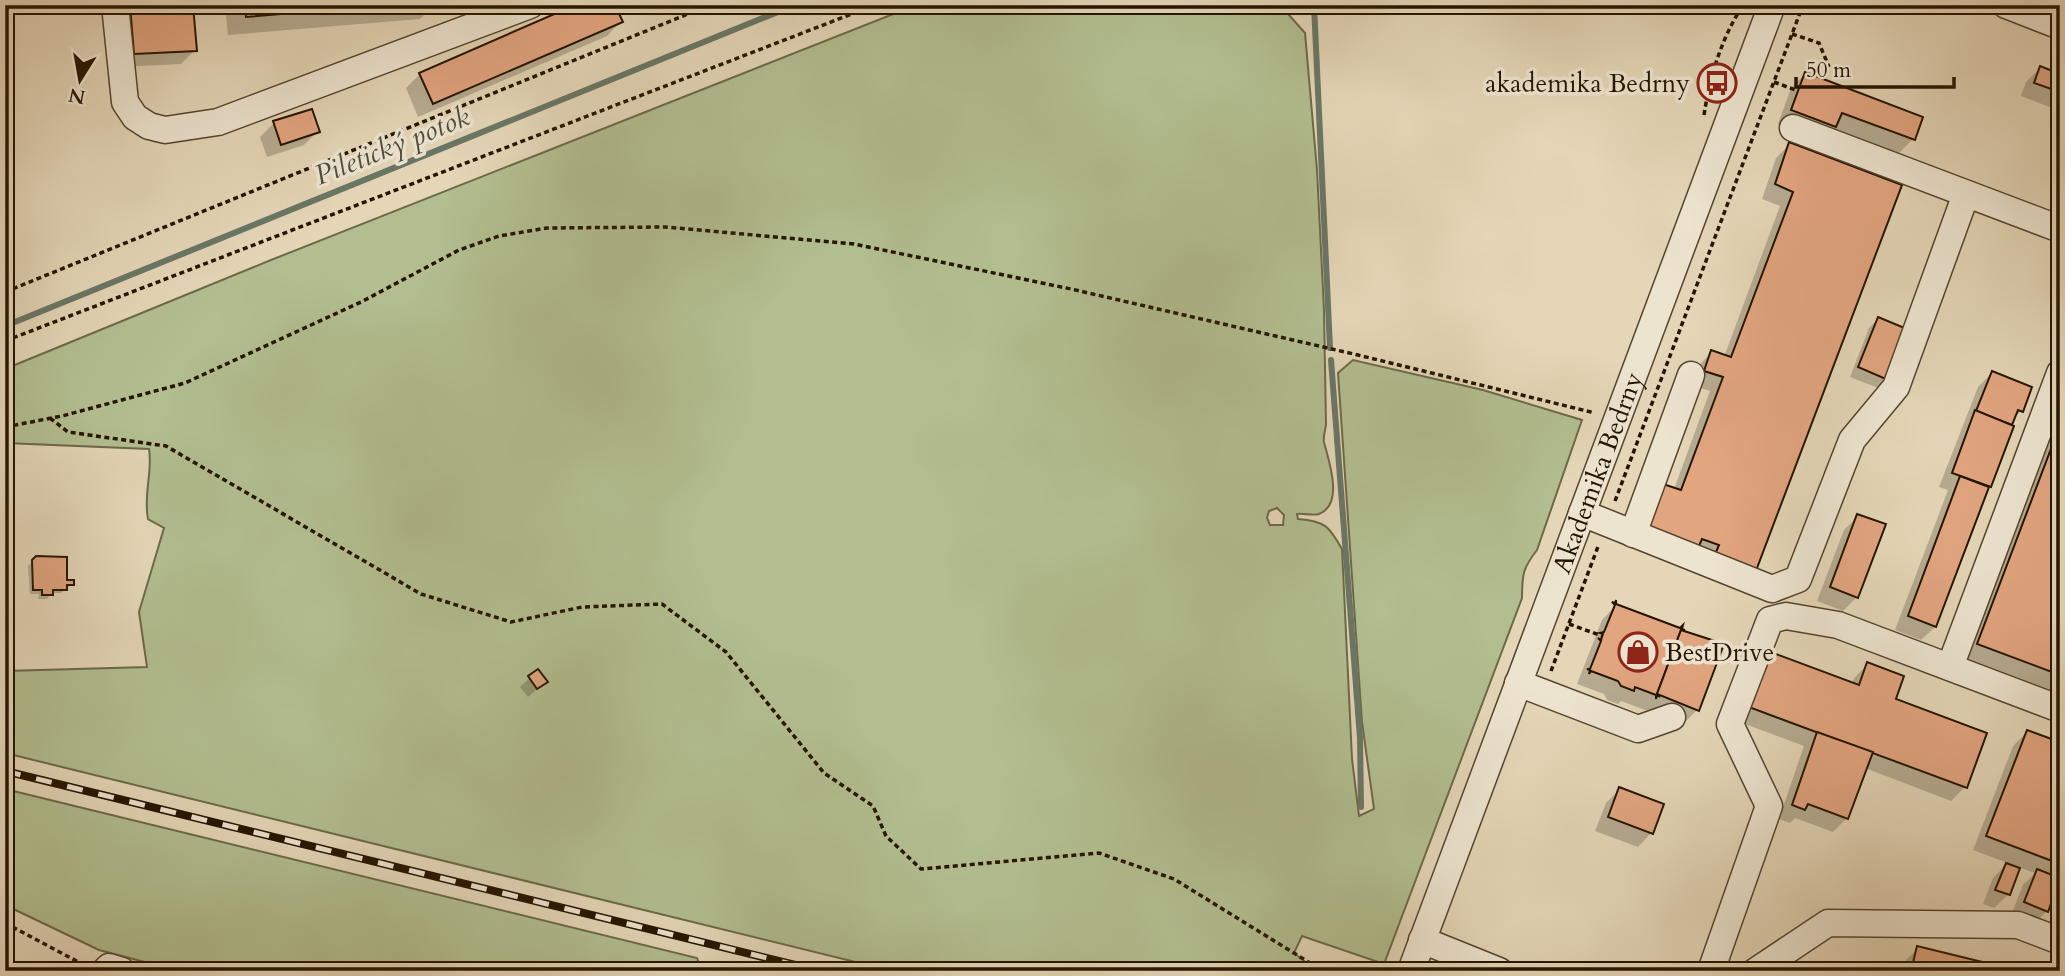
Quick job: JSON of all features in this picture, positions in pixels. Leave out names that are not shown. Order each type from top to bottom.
[{"type":"street","points":[[115,5],[124,102],[135,117],[149,126],[165,130],[218,122],[530,5]]},
{"type":"street","name":"Akademika Bedrny","points":[[1411,971],[1530,688],[1582,513],[1772,5]]},
{"type":"street","points":[[2006,5],[2060,26]]},
{"type":"street","points":[[1793,128],[2060,229]]},
{"type":"street","points":[[1582,513],[1772,589],[1798,579],[1852,440],[1896,387],[1966,194]]},
{"type":"street","points":[[1950,667],[2060,373]]},
{"type":"street","points":[[1633,534],[1691,375]]},
{"type":"street","points":[[1711,971],[1769,806],[1730,724],[1770,620],[1786,616],[1838,625],[2060,709]]},
{"type":"street","points":[[1530,688],[1638,729],[1672,717]]},
{"type":"street","points":[[1756,971],[1828,923],[2018,925],[2060,941]]},
{"type":"street","points":[[1422,940],[1499,971]]},
{"type":"street","points":[[95,968],[109,967],[122,971]]},
{"type":"path","points":[[5,292],[710,5]]},
{"type":"path","points":[[5,341],[875,5]]},
{"type":"path","points":[[1530,688],[1569,624],[1803,5]]},
{"type":"path","points":[[1792,34],[1819,43],[1829,67]]},
{"type":"path","points":[[1774,82],[1798,91]]},
{"type":"path","points":[[5,427],[62,416],[184,383],[361,302],[459,250],[499,236],[547,228],[665,228],[854,244],[1071,289],[1358,355],[1603,414],[1616,422]]},
{"type":"path","points":[[1674,346],[1681,349]]},
{"type":"path","points":[[49,417],[68,432],[166,446],[421,594],[511,622],[582,607],[662,604],[726,652],[824,773],[873,806],[886,836],[921,869],[1099,853],[1174,879],[1323,971]]},
{"type":"path","points":[[1569,624],[1602,636]]},
{"type":"path","points":[[5,923],[95,968]]},
{"type":"green space","points":[[916,5],[1284,5],[1288,14],[1305,33],[1317,170],[1324,310],[1324,440],[1333,481],[1331,501],[1327,509],[1314,515],[1297,514],[1298,519],[1325,526],[1342,549],[1352,759],[1359,816],[1374,809],[1362,722],[1338,373],[1353,360],[1483,390],[1582,420],[1537,550],[1524,572],[1522,598],[1384,964],[1302,936],[1294,953],[1317,971],[892,971],[5,753],[5,671],[147,667],[139,612],[164,528],[148,519],[149,449],[5,443],[5,369],[271,260]],"holes":[[[1277,508],[1284,515],[1283,525],[1270,525],[1267,518],[1269,511]]]},
{"type":"green space","points":[[5,789],[697,958],[702,971],[179,971],[99,950],[5,905]]},
{"type":"building","points":[[130,5],[193,5],[197,51],[134,54]]},
{"type":"building","points":[[245,5],[391,5],[246,17]]},
{"type":"building","points":[[575,5],[615,5],[623,22],[433,104],[419,73]]},
{"type":"building","points":[[2040,66],[2060,74],[2060,92],[2034,83]]},
{"type":"building","points":[[1805,72],[1923,117],[1915,140],[1842,113],[1836,127],[1791,110]]},
{"type":"building","points":[[312,109],[320,132],[281,145],[273,121]]},
{"type":"building","points":[[1789,142],[1902,185],[1757,568],[1753,570],[1718,557],[1716,552],[1719,545],[1702,539],[1699,546],[1644,527],[1660,483],[1681,490],[1723,377],[1704,371],[1711,350],[1731,357],[1793,192],[1775,184]]},
{"type":"building","points":[[1878,317],[1907,329],[1888,380],[1858,367]]},
{"type":"building","points":[[1992,371],[2032,387],[2023,412],[2018,410],[2012,425],[1976,411]]},
{"type":"building","points":[[1975,410],[2014,426],[1991,487],[1952,473]]},
{"type":"building","points":[[2060,425],[2060,675],[1977,644]]},
{"type":"building","points":[[1960,476],[1989,487],[1936,627],[1908,616]]},
{"type":"building","points":[[1857,514],[1886,524],[1858,598],[1830,587]]},
{"type":"building","points":[[36,556],[67,557],[67,580],[74,580],[74,585],[67,585],[67,590],[53,590],[53,595],[42,595],[42,590],[33,590],[32,560]]},
{"type":"building","points":[[1616,600],[1616,604],[1680,628],[1683,625],[1682,629],[1685,630],[1681,630],[1657,694],[1660,697],[1657,695],[1656,699],[1656,695],[1635,687],[1634,691],[1621,686],[1618,681],[1591,671],[1589,674],[1590,670],[1587,669],[1590,669],[1601,641],[1598,638],[1601,640],[1603,634],[1600,633],[1604,632],[1615,605],[1612,602],[1615,603]]},
{"type":"building","points":[[1681,630],[1724,644],[1699,711],[1657,694]]},
{"type":"building","points":[[1768,651],[1859,685],[1867,662],[1904,676],[1896,699],[1987,733],[1967,788],[1746,706]]},
{"type":"building","points":[[538,669],[548,682],[537,689],[528,676]]},
{"type":"building","points":[[2027,730],[2060,742],[2060,864],[1986,836]]},
{"type":"building","points":[[1817,732],[1873,752],[1848,819],[1808,804],[1805,810],[1792,805]]},
{"type":"building","points":[[1619,787],[1664,804],[1653,834],[1608,817]]},
{"type":"building","points":[[2006,863],[2020,868],[2010,895],[1995,890]]},
{"type":"building","points":[[2037,869],[2060,878],[2048,912],[2024,902]]},
{"type":"building","points":[[1917,946],[2019,971],[1911,971]]},
{"type":"waterway","name":"Piletický potok","points":[[5,326],[795,5]]},
{"type":"waterway","points":[[1314,5],[1330,348]]},
{"type":"waterway","points":[[1331,360],[1360,738],[1361,807]]},
{"type":"railway","points":[[5,771],[820,971]]},
{"type":"place","name":"akademika Bedrny","points":[[1717,83]]},
{"type":"place","name":"BestDrive","points":[[1638,652]]}]
